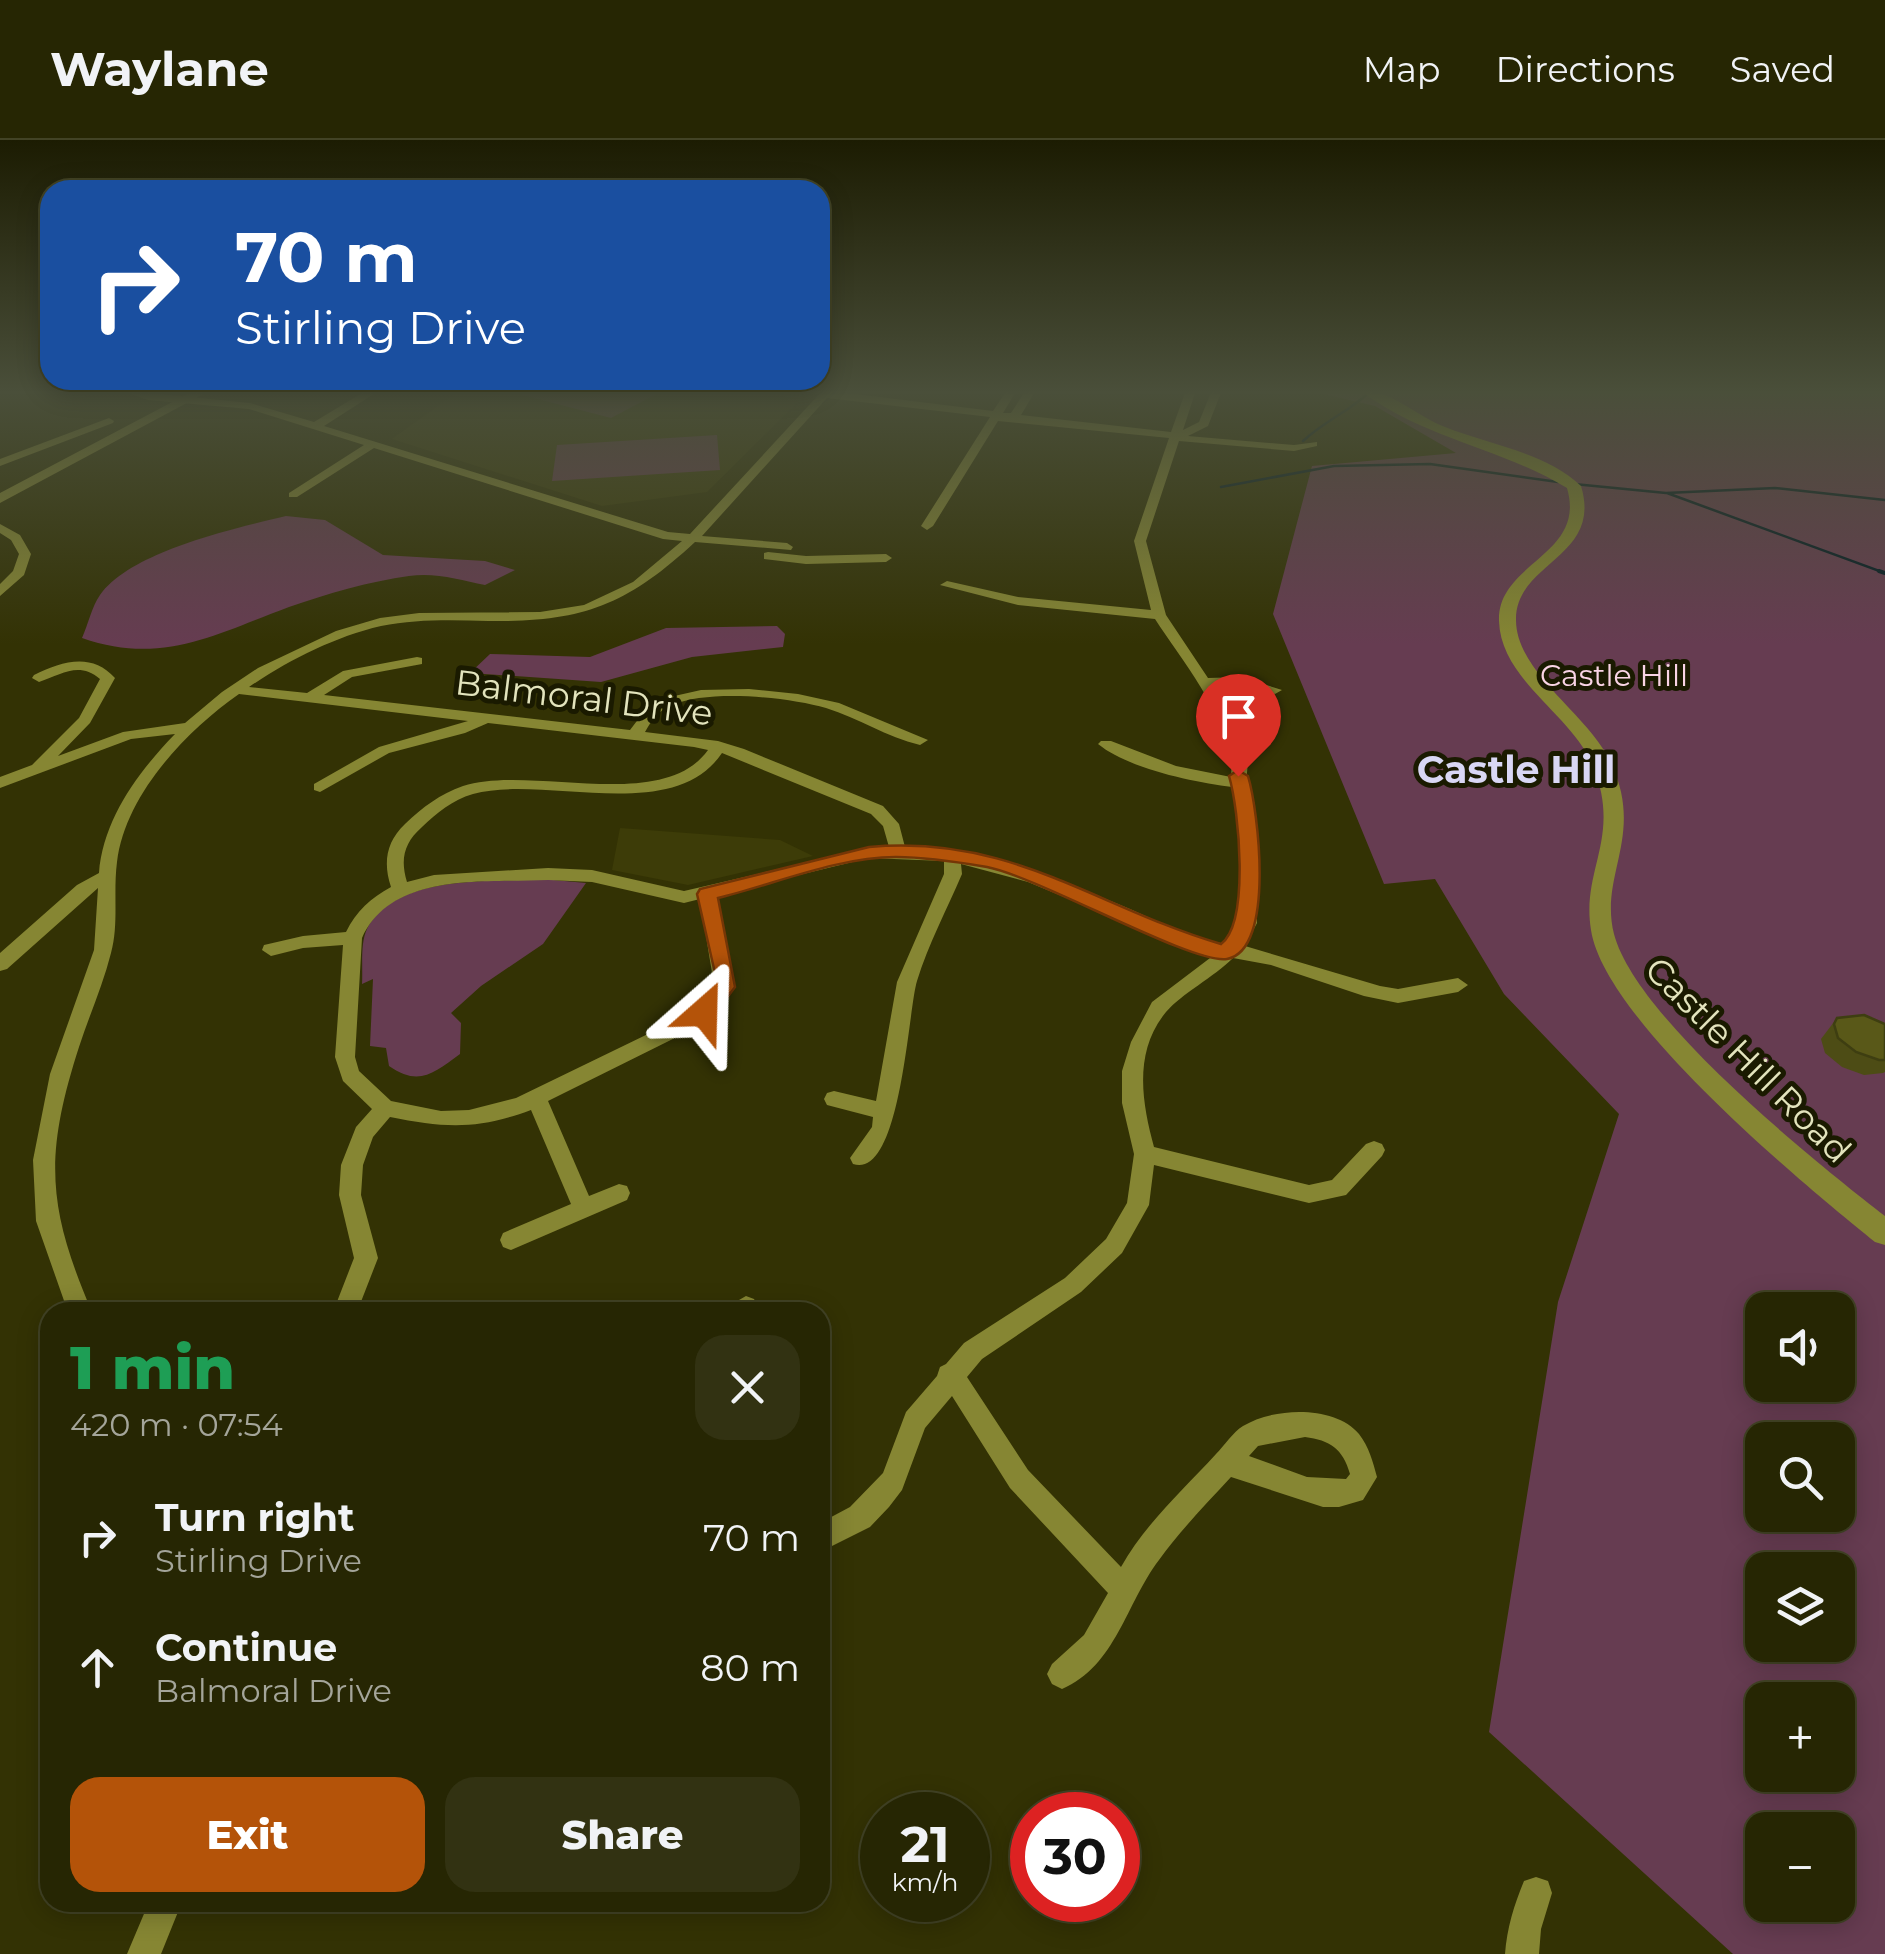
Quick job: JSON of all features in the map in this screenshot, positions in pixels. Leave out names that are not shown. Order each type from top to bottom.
[{"type":"main road","points":[[0,489],[27,475]]},
{"type":"main road","points":[[0,500],[45,475]]},
{"type":"main road","name":"Castle Hill Road","points":[[1554,475],[1574,486],[1582,507],[1556,555],[1513,594],[1507,623],[1518,657],[1594,747],[1618,807],[1617,842],[1604,900],[1606,950],[1617,974],[1664,1029],[1796,1159],[1885,1233]]},
{"type":"street","points":[[293,495],[325,475]]},
{"type":"street","points":[[477,475],[714,550],[806,560],[886,558]]},
{"type":"street","points":[[76,1302],[60,1263],[43,1192],[50,1114],[62,1059],[108,933],[110,850],[142,784],[192,727],[296,650],[359,626],[418,617],[529,618],[593,606],[641,584],[750,475]]},
{"type":"street","points":[[927,526],[960,475]]},
{"type":"street","points":[[830,1533],[860,1517],[893,1482],[915,1421],[949,1375],[1020,1316],[1073,1285],[1114,1246],[1138,1204],[1145,1154],[1132,1103],[1132,1071],[1141,1042],[1160,1007],[1211,969],[1238,942],[1248,923],[1247,804],[1238,784],[1240,762],[1220,707],[1159,615],[1140,541],[1164,475]]},
{"type":"street","points":[[0,528],[16,538],[25,554],[18,572],[0,592]]},
{"type":"street","points":[[688,540],[787,547]]},
{"type":"street","points":[[947,585],[1018,601],[1159,615]]},
{"type":"street","points":[[310,698],[348,674],[418,661]]},
{"type":"street","points":[[38,767],[85,720],[108,678],[99,669],[76,664],[39,678]]},
{"type":"street","points":[[1204,682],[1241,681],[1276,690]]},
{"type":"street","name":"Balmoral Drive","points":[[239,690],[718,746],[877,810],[891,824],[898,850]]},
{"type":"street","points":[[635,735],[653,710],[666,702],[698,694],[818,702],[846,710],[889,734],[920,740]]},
{"type":"street","points":[[320,786],[384,750],[460,730],[482,720]]},
{"type":"street","points":[[0,783],[128,735],[192,727]]},
{"type":"street","points":[[1106,744],[1134,758],[1238,784]]},
{"type":"street","points":[[401,888],[392,868],[398,842],[424,814],[459,794],[529,781],[586,791],[642,790],[703,766],[718,746]]},
{"type":"street","points":[[708,894],[725,973],[724,987],[715,1001],[690,1022],[537,1099],[469,1118],[414,1116],[386,1108],[350,1075],[345,1057],[353,938],[362,920],[401,888],[434,881],[548,874],[592,876],[684,897],[854,856],[898,850],[1029,872],[1192,943],[1254,955],[1398,996],[1458,985]]},
{"type":"street","points":[[862,1158],[882,1129],[908,982],[953,874],[952,857]]},
{"type":"street","points":[[0,964],[83,889],[108,876]]},
{"type":"street","points":[[271,950],[353,938]]},
{"type":"street","points":[[537,1099],[584,1209]]},
{"type":"street","points":[[834,1099],[885,1112]]},
{"type":"street","points":[[349,1302],[366,1258],[350,1195],[352,1165],[364,1134],[386,1108]]},
{"type":"street","points":[[1145,1154],[1309,1194],[1338,1188],[1374,1150]]},
{"type":"street","points":[[512,1240],[620,1194]]},
{"type":"street","points":[[949,1375],[968,1396],[1019,1480],[1122,1588]]},
{"type":"street","points":[[1062,1674],[1091,1654],[1106,1635],[1122,1588],[1149,1549],[1226,1464]]},
{"type":"street","points":[[1522,1954],[1524,1929],[1536,1892]]},
{"type":"street","points":[[144,1954],[162,1912]]},
{"type":"shaded area","points":[[504,475],[725,475],[707,492],[602,506]]},
{"type":"shaded area","points":[[620,828],[780,840],[813,856],[688,885],[612,870]]},
{"type":"green space","points":[[553,475],[649,475],[552,481]]},
{"type":"green space","name":"Castle Hill","points":[[1310,475],[1885,475],[1885,1954],[1733,1954],[1489,1732],[1558,1302],[1619,1114],[1504,994],[1435,879],[1384,884],[1273,614]]},
{"type":"green space","points":[[286,516],[325,520],[383,555],[485,561],[515,570],[485,585],[428,575],[379,581],[303,602],[213,636],[163,648],[111,646],[82,638],[100,595],[135,566],[186,544]]},
{"type":"green space","points":[[777,626],[785,634],[783,647],[692,657],[601,682],[470,673],[490,654],[590,657],[666,628]]},
{"type":"green space","points":[[543,879],[586,883],[543,944],[481,986],[451,1013],[461,1023],[460,1054],[426,1075],[409,1076],[389,1066],[386,1048],[370,1046],[373,979],[362,984],[365,935],[381,911],[399,898],[446,884]]},
{"type":"building","points":[[1864,1015],[1885,1024],[1885,1060],[1856,1052],[1838,1038],[1834,1024],[1837,1018]]},
{"type":"waterway","points":[[1221,487],[1287,475]]},
{"type":"waterway","points":[[1506,475],[1558,482]]},
{"type":"waterway","points":[[1574,484],[1666,493],[1775,488],[1885,500]]},
{"type":"waterway","points":[[1667,493],[1885,573],[1879,571]]},
{"type":"district","name":"Castle Hill","points":[[1516,770]]},
{"type":"route","points":[[704,1012],[724,987],[725,973],[708,894],[869,853],[898,850],[988,861],[1029,872],[1192,943],[1224,952],[1238,942],[1248,923],[1250,900],[1247,804],[1238,776]]}]
